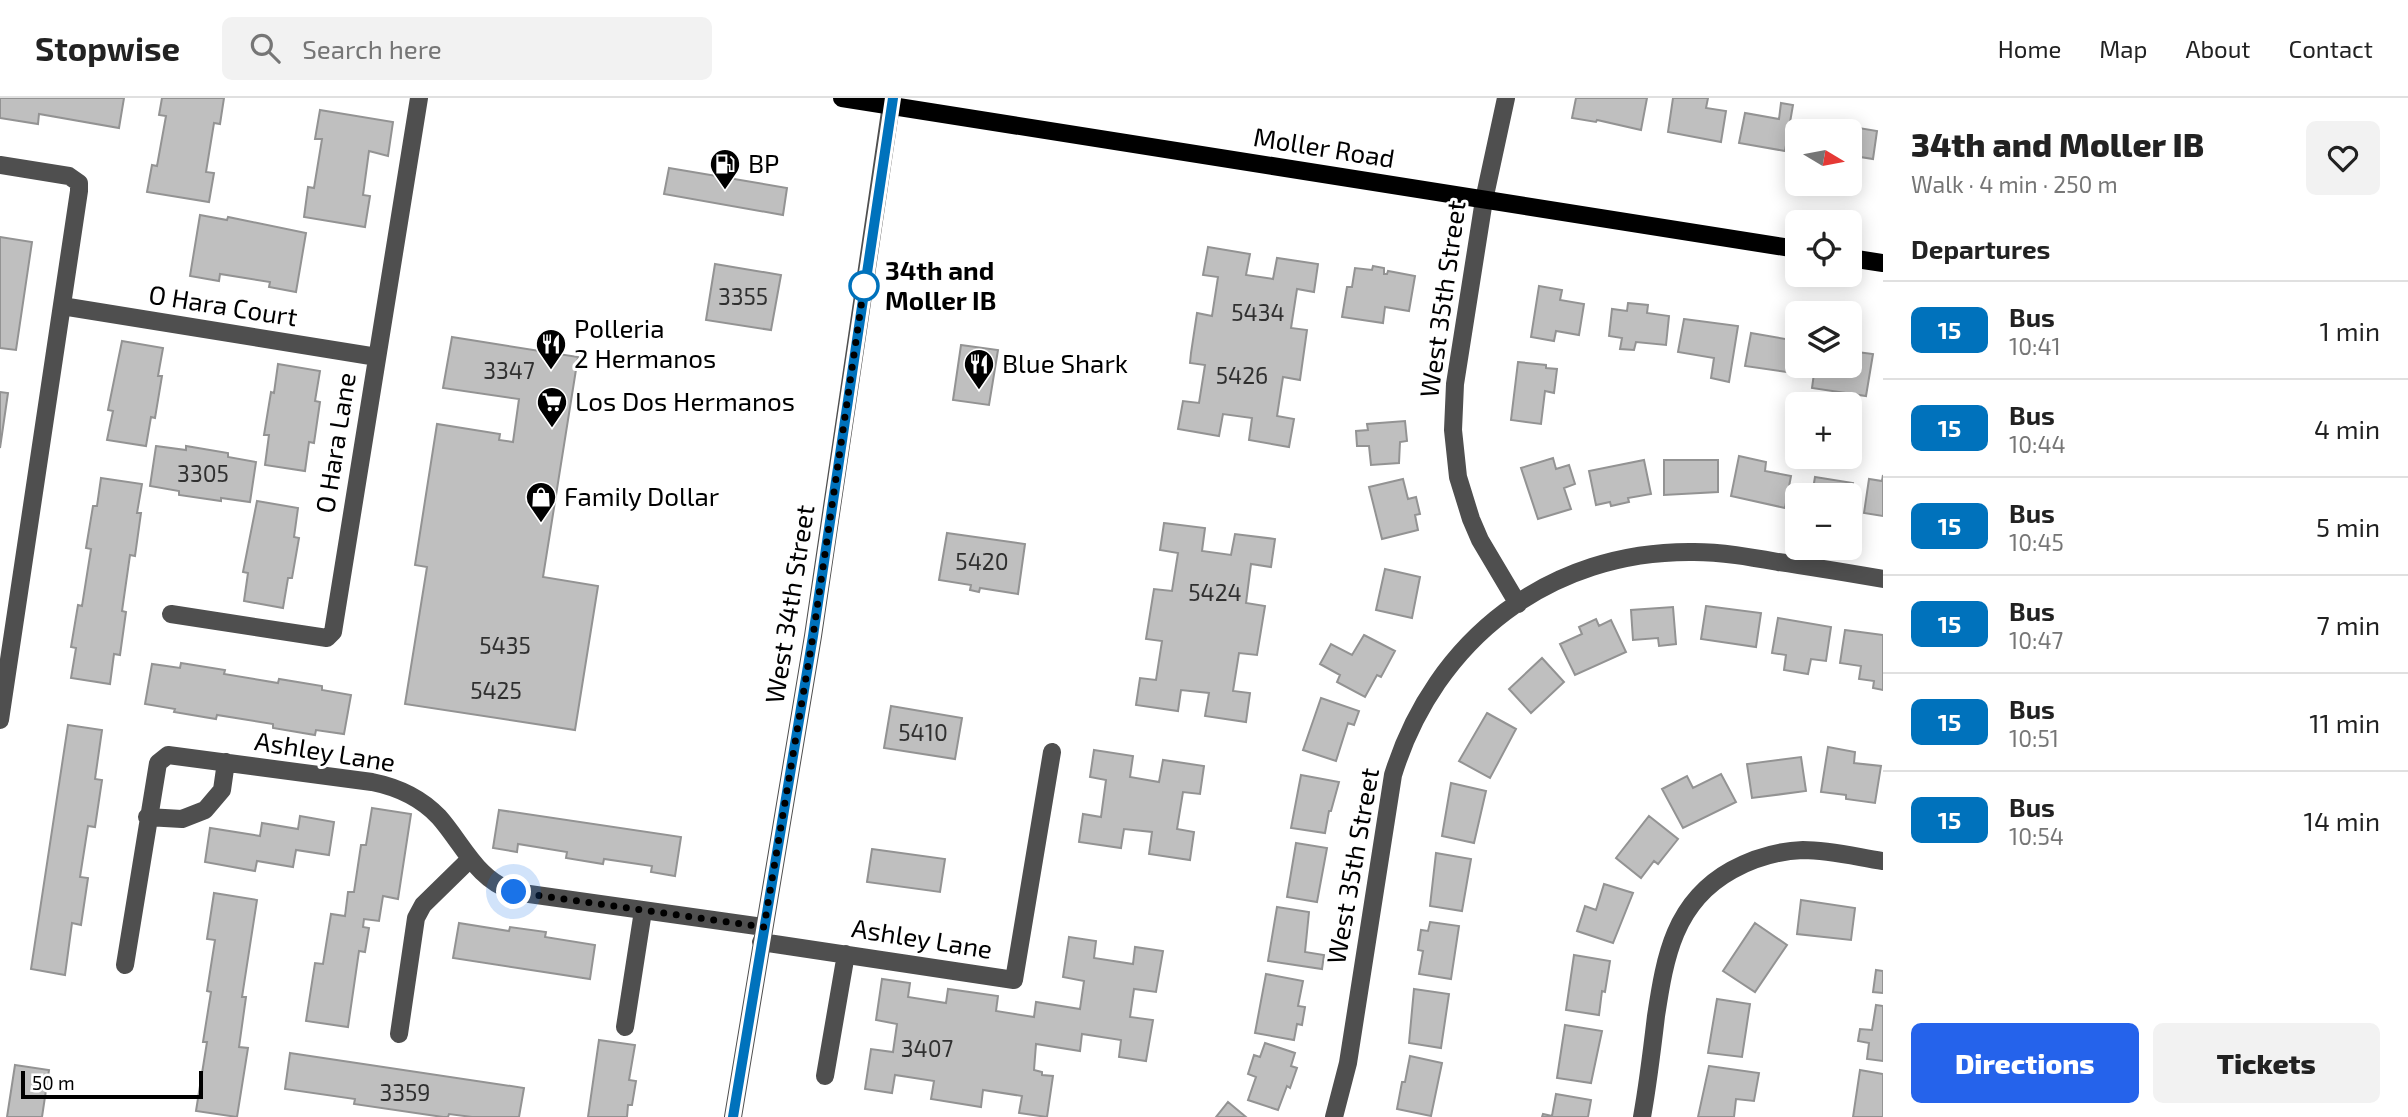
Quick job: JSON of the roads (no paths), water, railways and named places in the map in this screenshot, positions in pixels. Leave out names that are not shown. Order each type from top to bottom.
[{"type":"main road","name":"Moller Road","points":[[842,98],[892,102],[1785,247]]},
{"type":"main road","points":[[1862,260],[1883,263]]},
{"type":"street","name":"O Hara Lane","points":[[171,614],[327,638],[331,636],[419,98]]},
{"type":"street","name":"West 35th Street","points":[[1334,1117],[1348,1063],[1387,809],[1398,760],[1424,703],[1447,668],[1482,631],[1518,604],[1491,560],[1471,519],[1461,489],[1454,441],[1455,384],[1484,200],[1506,98]]},
{"type":"street","name":"West 34th Street","points":[[733,1117],[813,636],[892,102]]},
{"type":"street","points":[[0,165],[69,176],[79,183],[0,720]]},
{"type":"street","name":"O Hara Court","points":[[62,306],[377,357]]},
{"type":"street","points":[[1518,604],[1579,572],[1624,558],[1670,552],[1729,554],[1883,579]]},
{"type":"street","name":"Ashley Lane","points":[[125,965],[147,817],[158,763],[168,755],[372,782],[397,789],[414,797],[435,813],[470,859],[492,882],[514,892],[643,911],[762,934],[846,954],[1014,980],[1052,752]]},
{"type":"street","name":"Ashley Lane","points":[[147,817],[182,819],[205,810],[222,790],[226,762]]},
{"type":"street","points":[[1642,1117],[1662,974],[1673,935],[1695,901],[1719,878],[1738,867],[1770,855],[1804,850],[1883,861]]},
{"type":"street","points":[[399,1034],[416,918],[423,905],[470,859]]},
{"type":"street","points":[[625,1027],[643,911]]},
{"type":"street","points":[[825,1076],[846,954]]},
{"type":"place","name":"BP","points":[[725,191]]},
{"type":"place","name":"34th and Moller IB","points":[[864,286]]},
{"type":"place","name":"Polleria 2 Hermanos","points":[[551,371]]},
{"type":"place","name":"Blue Shark","points":[[979,391]]},
{"type":"place","name":"Los Dos Hermanos","points":[[552,429]]},
{"type":"place","name":"Family Dollar","points":[[541,524]]}]
